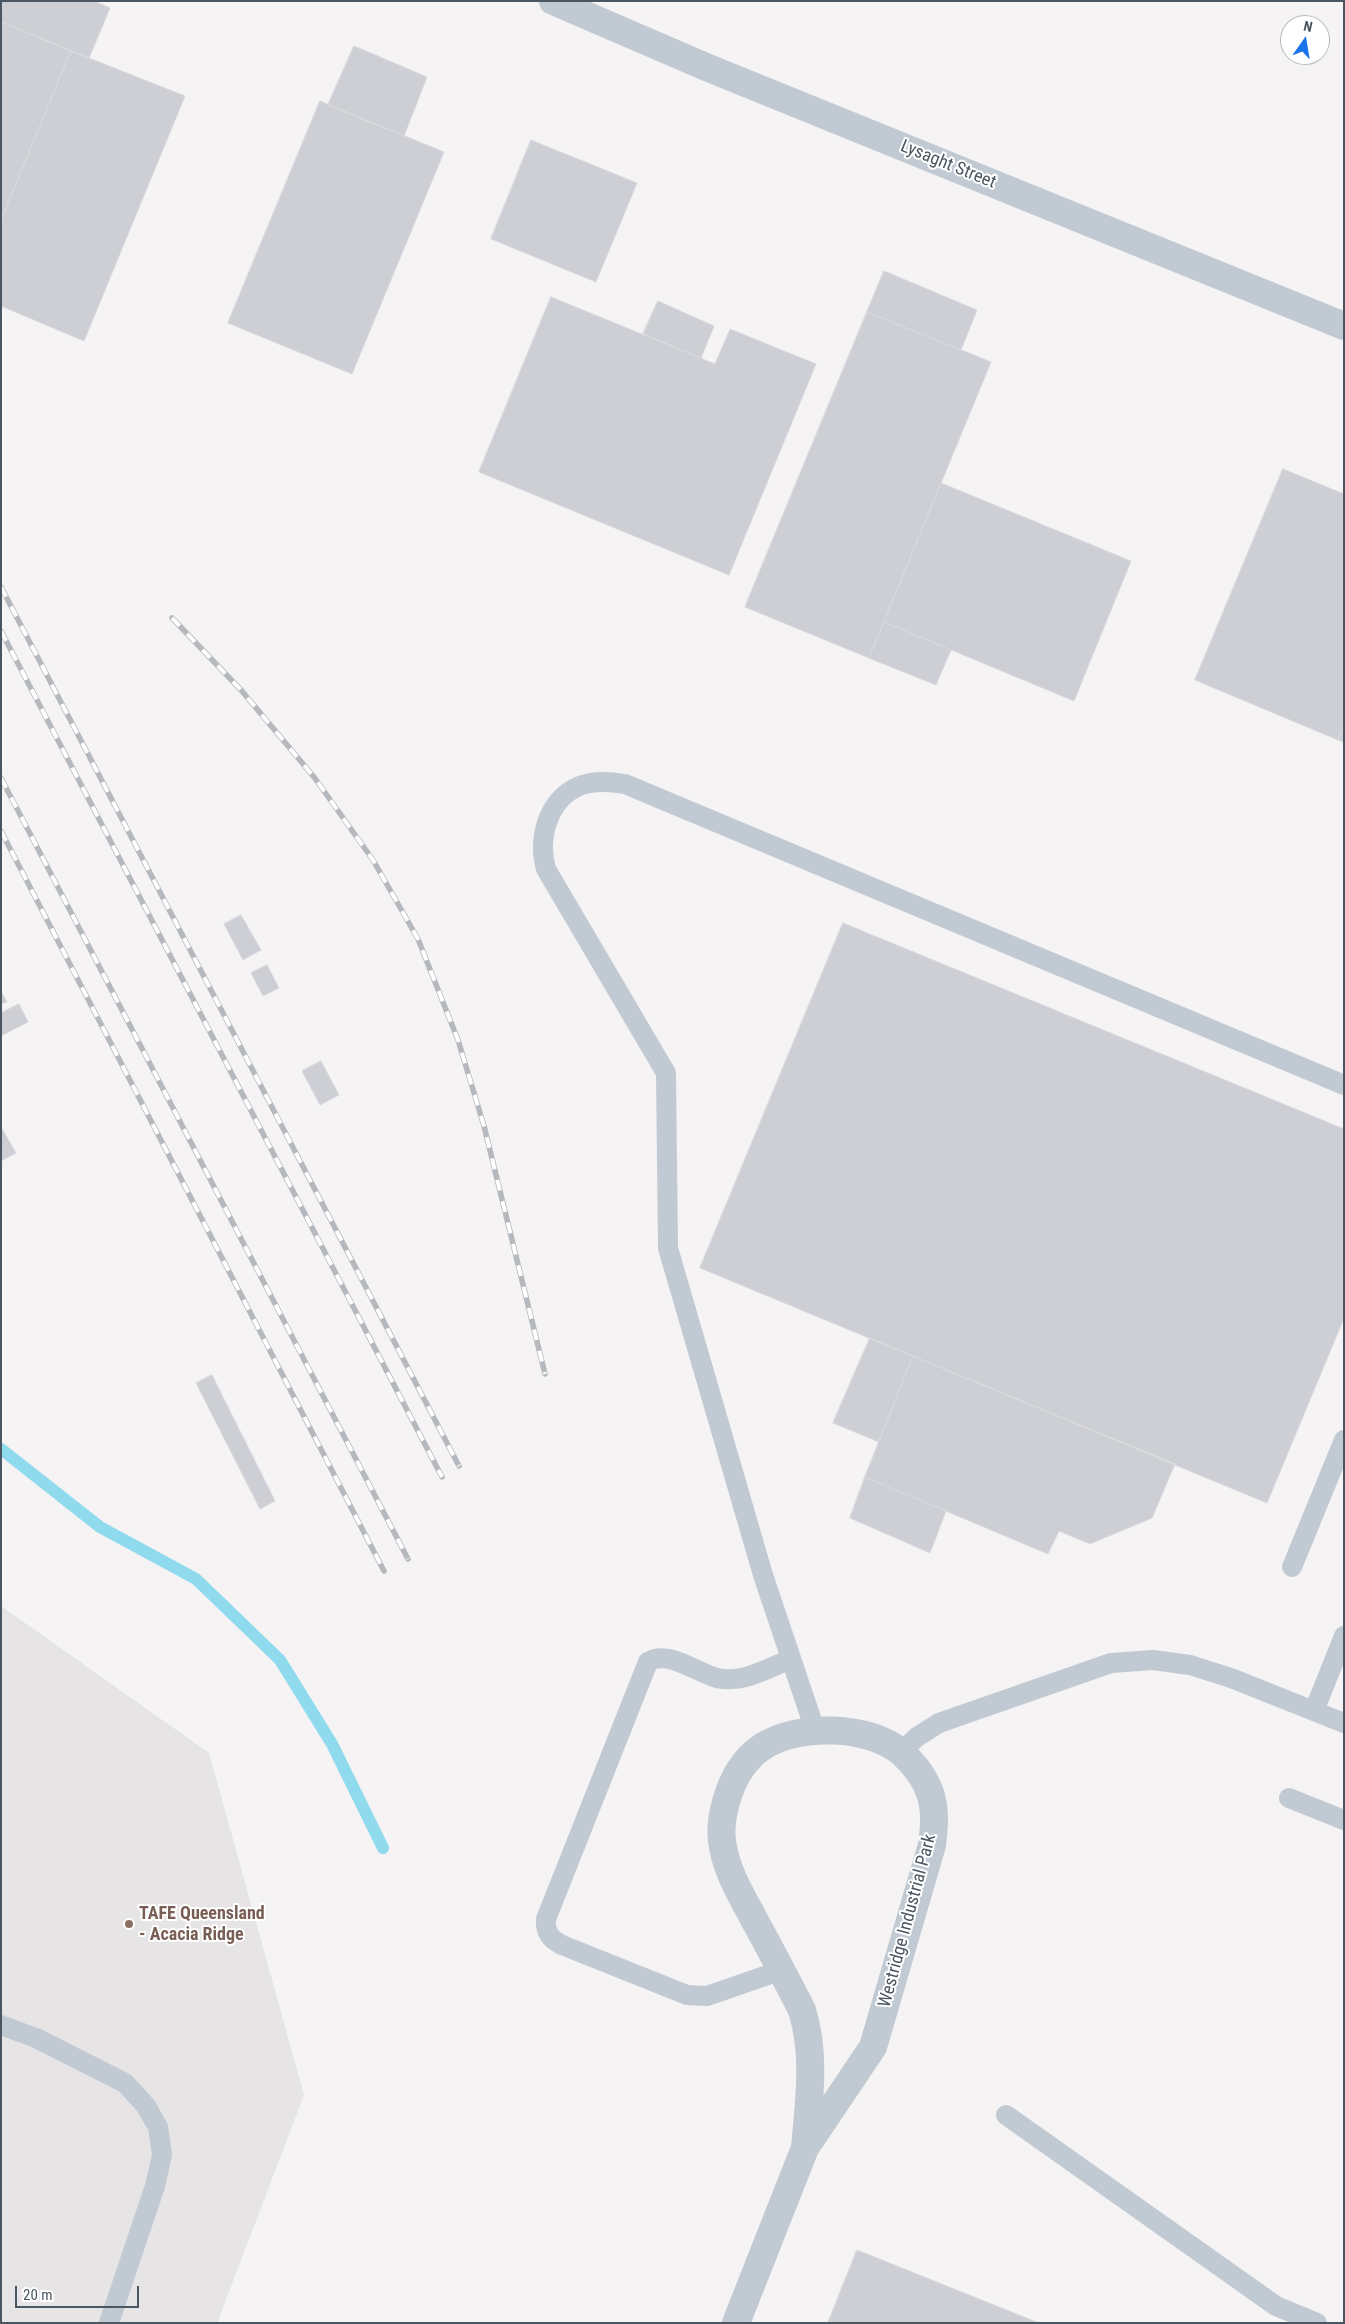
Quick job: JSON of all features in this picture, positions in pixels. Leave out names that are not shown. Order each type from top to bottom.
[{"type":"street","name":"Lysaght Street","points":[[553,1],[715,71],[1344,326]]},
{"type":"street","name":"Westridge Industrial Park","points":[[736,2323],[806,2148],[873,2047],[932,1846],[935,1817],[930,1794],[918,1770],[901,1752],[878,1740],[849,1732],[815,1730],[789,1736],[763,1746],[745,1763],[731,1784],[723,1815],[722,1845],[729,1873],[802,2010],[809,2033],[811,2057],[806,2148]]},
{"type":"lane","points":[[815,1730],[738,1493],[668,1248],[666,1073],[546,869],[542,854],[543,837],[556,803],[570,790],[589,783],[625,784],[1344,1085]]},
{"type":"lane","points":[[1292,1567],[1344,1440]]},
{"type":"lane","points":[[1314,1711],[1344,1636]]},
{"type":"lane","points":[[782,1970],[706,1996],[687,1995],[562,1945],[548,1935],[545,1927],[549,1909],[648,1662],[654,1658],[668,1659],[716,1678],[730,1680],[791,1659]]},
{"type":"lane","points":[[901,1752],[917,1737],[939,1723],[1111,1664],[1153,1660],[1190,1665],[1231,1678],[1344,1723]]},
{"type":"lane","points":[[1289,1798],[1344,1820]]},
{"type":"lane","points":[[1,2025],[36,2038],[125,2083],[146,2106],[158,2127],[162,2155],[155,2186],[109,2323]]},
{"type":"lane","points":[[1006,2115],[1276,2306],[1317,2323]]},
{"type":"shaded area","name":"TAFE Queensland - Acacia Ridge","points":[[1,1606],[209,1753],[304,2095],[217,2323],[1,2323]]},
{"type":"building","points":[[1,1],[94,1],[110,8],[89,58],[1,22]]},
{"type":"building","points":[[1,22],[71,51],[1,220]]},
{"type":"building","points":[[354,46],[427,77],[404,136],[328,105]]},
{"type":"building","points":[[71,51],[185,96],[84,341],[1,306],[1,220]]},
{"type":"building","points":[[320,101],[444,152],[352,374],[228,323]]},
{"type":"building","points":[[531,140],[637,183],[596,282],[491,239]]},
{"type":"building","points":[[884,271],[977,310],[961,350],[867,312]]},
{"type":"building","points":[[551,297],[715,364],[730,329],[816,364],[729,575],[479,472]]},
{"type":"building","points":[[658,301],[714,326],[701,358],[643,334]]},
{"type":"building","points":[[867,312],[991,362],[869,658],[745,607]]},
{"type":"building","points":[[1283,469],[1344,494],[1344,727],[1338,740],[1195,680]]},
{"type":"building","points":[[941,483],[1131,561],[1074,701],[884,622]]},
{"type":"building","points":[[884,622],[951,650],[936,685],[869,658]]},
{"type":"building","points":[[1344,727],[1344,742],[1338,740]]},
{"type":"building","points":[[241,915],[261,950],[243,960],[224,924]]},
{"type":"building","points":[[843,923],[1344,1129],[1344,1318],[1267,1503],[700,1268]]},
{"type":"building","points":[[267,965],[279,988],[263,996],[251,973]]},
{"type":"building","points":[[1,991],[7,1002],[1,1004]]},
{"type":"building","points":[[19,1004],[28,1022],[1,1036],[1,1013]]},
{"type":"building","points":[[321,1061],[339,1095],[320,1105],[302,1071]]},
{"type":"building","points":[[1,1127],[16,1153],[1,1161]]},
{"type":"building","points":[[870,1338],[913,1356],[879,1442],[833,1423]]},
{"type":"building","points":[[913,1356],[1175,1464],[1152,1518],[1090,1544],[1059,1531],[1048,1554],[865,1477]]},
{"type":"building","points":[[212,1375],[275,1501],[260,1509],[196,1383]]},
{"type":"building","points":[[865,1477],[946,1511],[930,1553],[850,1518]]},
{"type":"building","points":[[857,2250],[1039,2323],[828,2323]]},
{"type":"waterway","points":[[1,1449],[100,1527],[196,1579],[280,1660],[332,1744],[383,1848]]},
{"type":"railway","points":[[1,587],[459,1466]]},
{"type":"railway","points":[[172,618],[241,690],[314,777],[373,860],[418,939],[458,1040],[484,1126],[545,1374]]},
{"type":"railway","points":[[1,631],[442,1477]]},
{"type":"railway","points":[[1,778],[408,1559]]},
{"type":"railway","points":[[1,831],[384,1571]]},
{"type":"place","name":"TAFE Queensland - Acacia Ridge","points":[[129,1924]]}]
